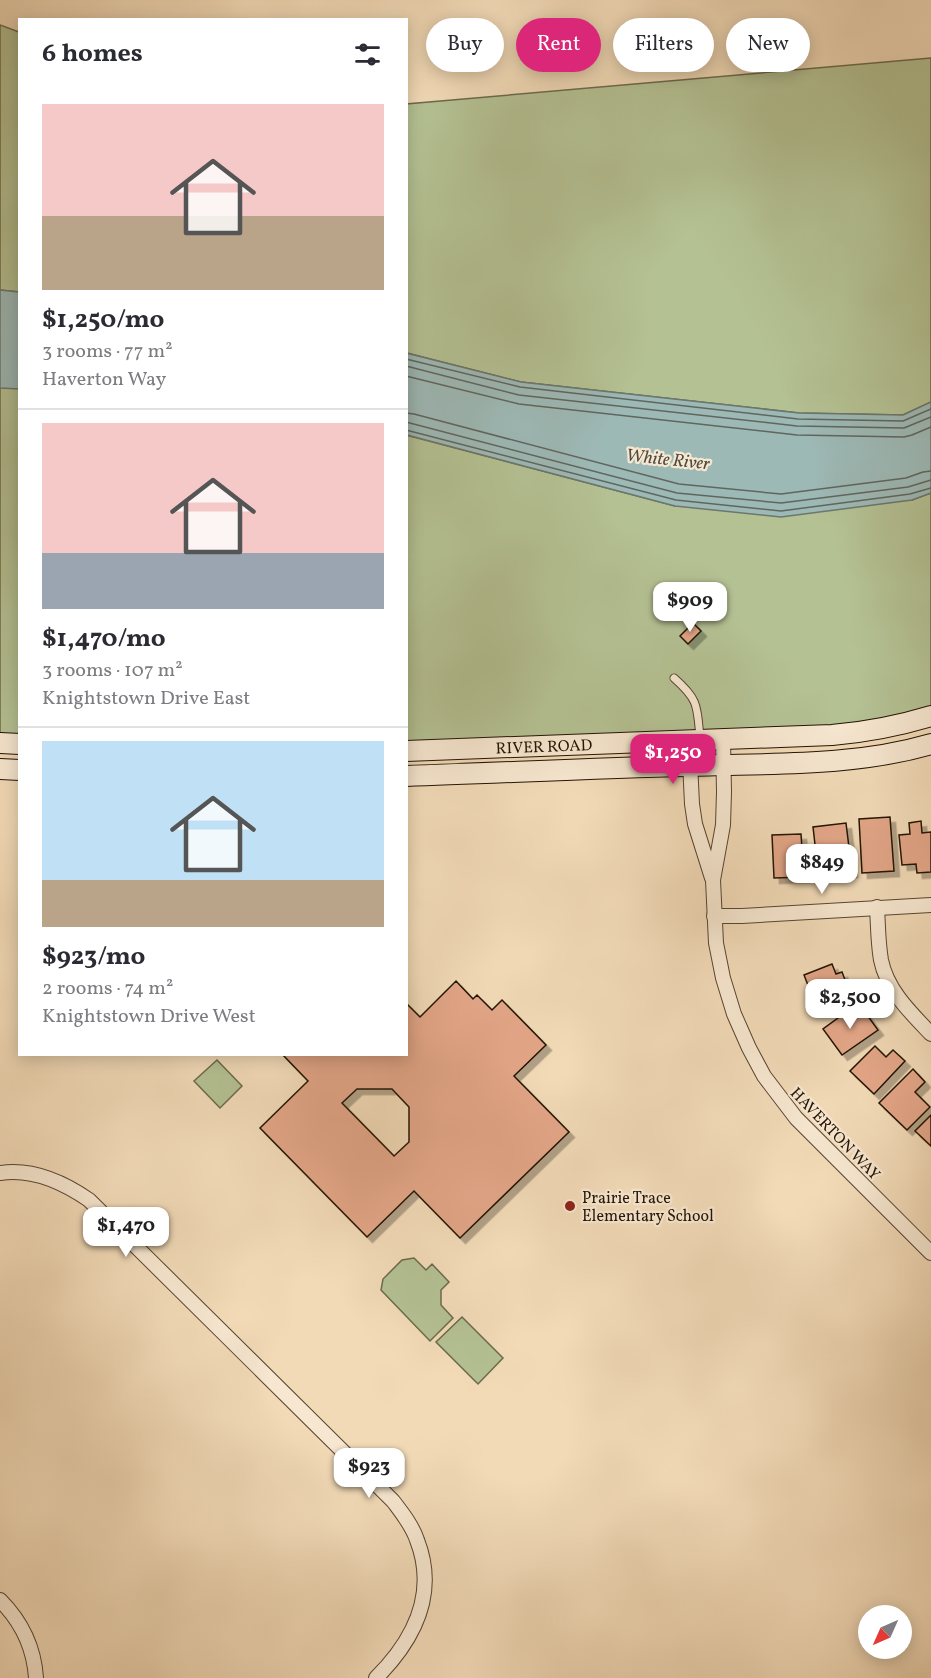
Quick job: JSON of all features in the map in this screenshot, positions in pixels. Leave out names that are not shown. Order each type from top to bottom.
[{"type":"main road","name":"RIVER ROAD","points":[[408,751],[832,735],[873,731],[931,716]]},
{"type":"main road","points":[[0,743],[18,744]]},
{"type":"main road","name":"RIVER ROAD","points":[[408,776],[844,760],[908,751],[931,744]]},
{"type":"main road","points":[[0,769],[18,770]]},
{"type":"street","name":"HAVERTON WAY","points":[[712,880],[723,825],[723,739]]},
{"type":"street","name":"HAVERTON WAY","points":[[695,741],[690,765],[692,804],[695,824],[712,880],[716,944],[734,1014],[749,1048],[764,1076],[796,1118],[931,1253]]},
{"type":"street","points":[[714,916],[931,905]]},
{"type":"street","points":[[877,907],[881,958],[889,983],[907,1009],[931,1034]]},
{"type":"street","points":[[0,1173],[27,1173],[47,1178],[71,1187],[89,1200],[393,1501],[417,1538],[425,1574],[421,1607],[409,1640],[376,1678]]},
{"type":"street","points":[[0,1599],[20,1624],[31,1645],[36,1678]]},
{"type":"lane","points":[[674,678],[689,692],[698,708],[695,741]]},
{"type":"green space","points":[[0,25],[18,32],[18,292],[0,290]]},
{"type":"green space","points":[[931,58],[931,402],[903,415],[799,413],[521,382],[408,353],[408,104],[771,72],[810,72],[810,69]]},
{"type":"green space","points":[[0,386],[18,387],[18,745],[0,745]]},
{"type":"green space","points":[[408,436],[675,506],[912,500],[931,493],[931,715],[901,725],[408,750]]},
{"type":"green space","points":[[217,1060],[242,1086],[220,1108],[194,1081]]},
{"type":"green space","points":[[414,1258],[426,1270],[432,1264],[449,1282],[441,1290],[441,1305],[453,1318],[430,1341],[381,1290],[383,1279],[402,1260]]},
{"type":"green space","points":[[462,1317],[503,1358],[478,1384],[436,1342]]},
{"type":"water","points":[[0,290],[18,292],[18,389],[0,388]]},
{"type":"water","name":"White River","points":[[408,354],[521,382],[799,413],[903,415],[931,402],[931,493],[912,500],[781,517],[675,506],[408,435]]},
{"type":"building","points":[[693,623],[701,631],[688,644],[680,636]]},
{"type":"building","points":[[890,817],[894,871],[862,873],[859,819]]},
{"type":"building","points":[[921,821],[922,833],[931,832],[931,872],[917,873],[916,864],[902,865],[899,835],[910,834],[909,823]]},
{"type":"building","points":[[846,823],[852,872],[832,874],[831,860],[817,862],[813,827]]},
{"type":"building","points":[[801,834],[804,877],[774,878],[772,835]]},
{"type":"building","points":[[832,964],[836,974],[842,972],[849,990],[815,1003],[804,975]]},
{"type":"building","name":"Prairie Trace Elementary School","points":[[456,981],[473,999],[477,995],[492,1010],[502,1000],[546,1045],[514,1076],[569,1132],[460,1238],[414,1191],[367,1237],[260,1128],[308,1081],[284,1056],[408,1056],[408,1005],[420,1017]],"holes":[[[357,1089],[392,1089],[409,1107],[409,1142],[394,1156],[342,1103]]]},
{"type":"building","points":[[862,1008],[878,1030],[842,1055],[823,1029],[849,1010],[853,1015]]},
{"type":"building","points":[[875,1046],[886,1057],[893,1050],[905,1061],[874,1094],[850,1071]]},
{"type":"building","points":[[913,1069],[925,1082],[915,1092],[930,1107],[907,1130],[879,1103]]},
{"type":"building","points":[[931,1115],[931,1146],[915,1131]]},
{"type":"place","name":"Prairie Trace Elementary School","points":[[570,1206]]}]
